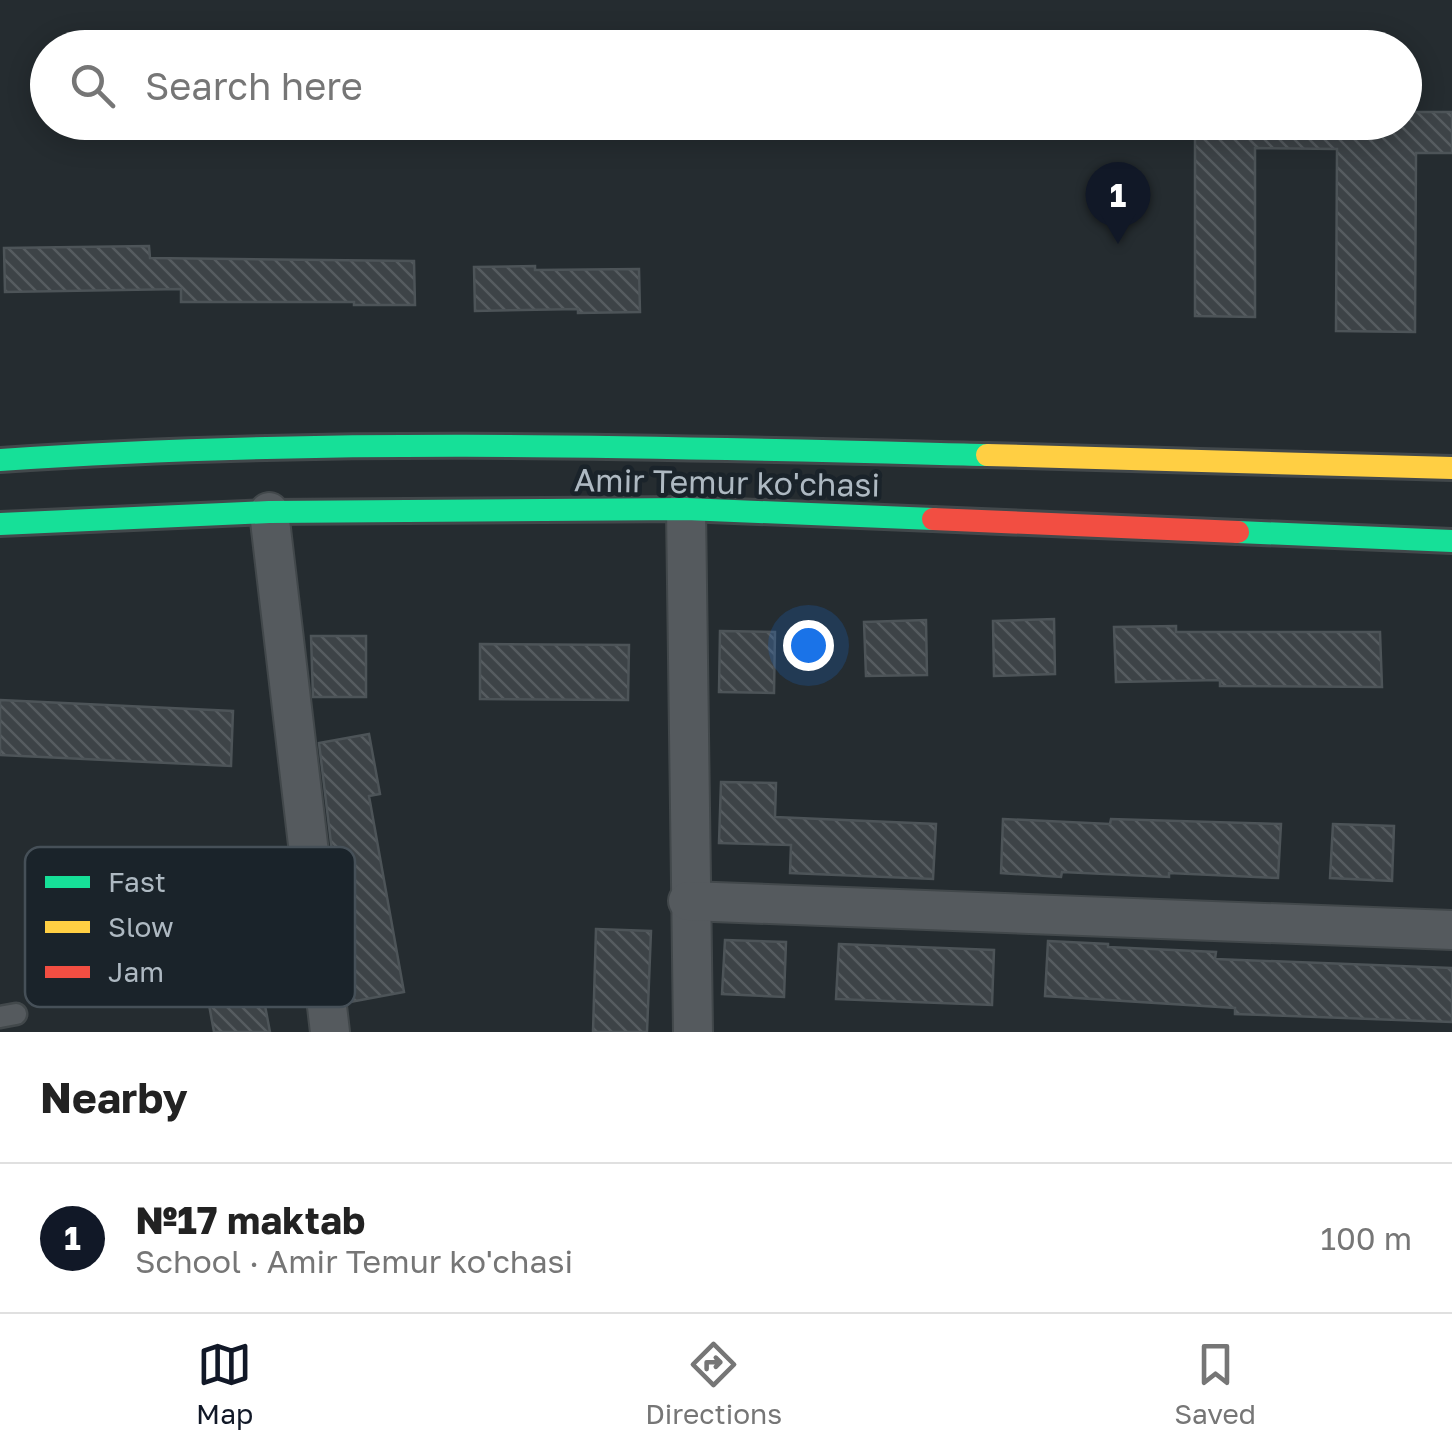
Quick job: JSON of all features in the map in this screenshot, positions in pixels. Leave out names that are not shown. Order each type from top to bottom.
[{"type":"main road","name":"Amir Temur ko'chasi","points":[[0,460],[132,449],[378,445],[726,449],[1452,468]]},
{"type":"main road","name":"Amir Temur ko'chasi","points":[[0,524],[268,512],[686,509],[1452,542]]},
{"type":"street","points":[[686,509],[692,1032]]},
{"type":"street","points":[[268,512],[308,847]]},
{"type":"street","points":[[688,901],[1452,930]]},
{"type":"street","points":[[327,1007],[330,1032]]},
{"type":"building","points":[[1422,112],[1452,112],[1452,153],[1416,153],[1415,332],[1336,331],[1337,149],[1255,148],[1255,317],[1195,316],[1195,140],[1422,140]]},
{"type":"building","points":[[149,246],[150,258],[414,261],[415,305],[181,302],[181,289],[5,292],[4,248]]},
{"type":"building","points":[[535,266],[535,270],[639,269],[640,312],[475,311],[474,267]]},
{"type":"building","points":[[1054,619],[1055,674],[994,676],[993,621]]},
{"type":"building","points":[[926,620],[927,675],[866,676],[864,622]]},
{"type":"building","points":[[1176,626],[1176,632],[1380,632],[1382,687],[1220,686],[1220,680],[1116,682],[1114,627]]},
{"type":"building","points":[[720,631],[775,632],[774,693],[719,692]]},
{"type":"building","points":[[311,636],[366,636],[366,697],[313,697]]},
{"type":"building","points":[[480,644],[629,645],[628,700],[480,699]]},
{"type":"building","points":[[0,700],[233,711],[231,766],[0,755]]},
{"type":"building","points":[[369,734],[380,794],[369,796],[404,992],[355,1001],[355,847],[331,847],[319,743]]},
{"type":"building","points":[[721,782],[776,783],[775,817],[936,824],[933,879],[790,873],[791,845],[719,843]]},
{"type":"building","points":[[1003,819],[1110,824],[1111,819],[1281,824],[1278,878],[1169,873],[1169,877],[1062,872],[1061,877],[1001,873]]},
{"type":"building","points":[[1333,824],[1394,826],[1392,881],[1330,878]]},
{"type":"building","points":[[596,929],[651,931],[647,1032],[593,1032]]},
{"type":"building","points":[[725,940],[786,942],[784,997],[722,994]]},
{"type":"building","points":[[1048,941],[1216,952],[1215,959],[1452,968],[1452,1022],[1235,1014],[1235,1008],[1045,996]]},
{"type":"building","points":[[839,944],[994,950],[992,1005],[836,999]]},
{"type":"building","points":[[209,1007],[265,1007],[270,1032],[214,1032]]},
{"type":"traffic: fast","points":[[0,460],[370,446],[987,455]]},
{"type":"traffic: fast","points":[[0,524],[269,512],[686,509],[933,519]]},
{"type":"traffic: fast","points":[[1238,532],[1452,541]]},
{"type":"traffic: slow","points":[[987,455],[1452,468]]},
{"type":"traffic: jam","points":[[933,519],[1238,532]]},
{"type":"place","name":"№17 maktab","points":[[1118,244]]}]
